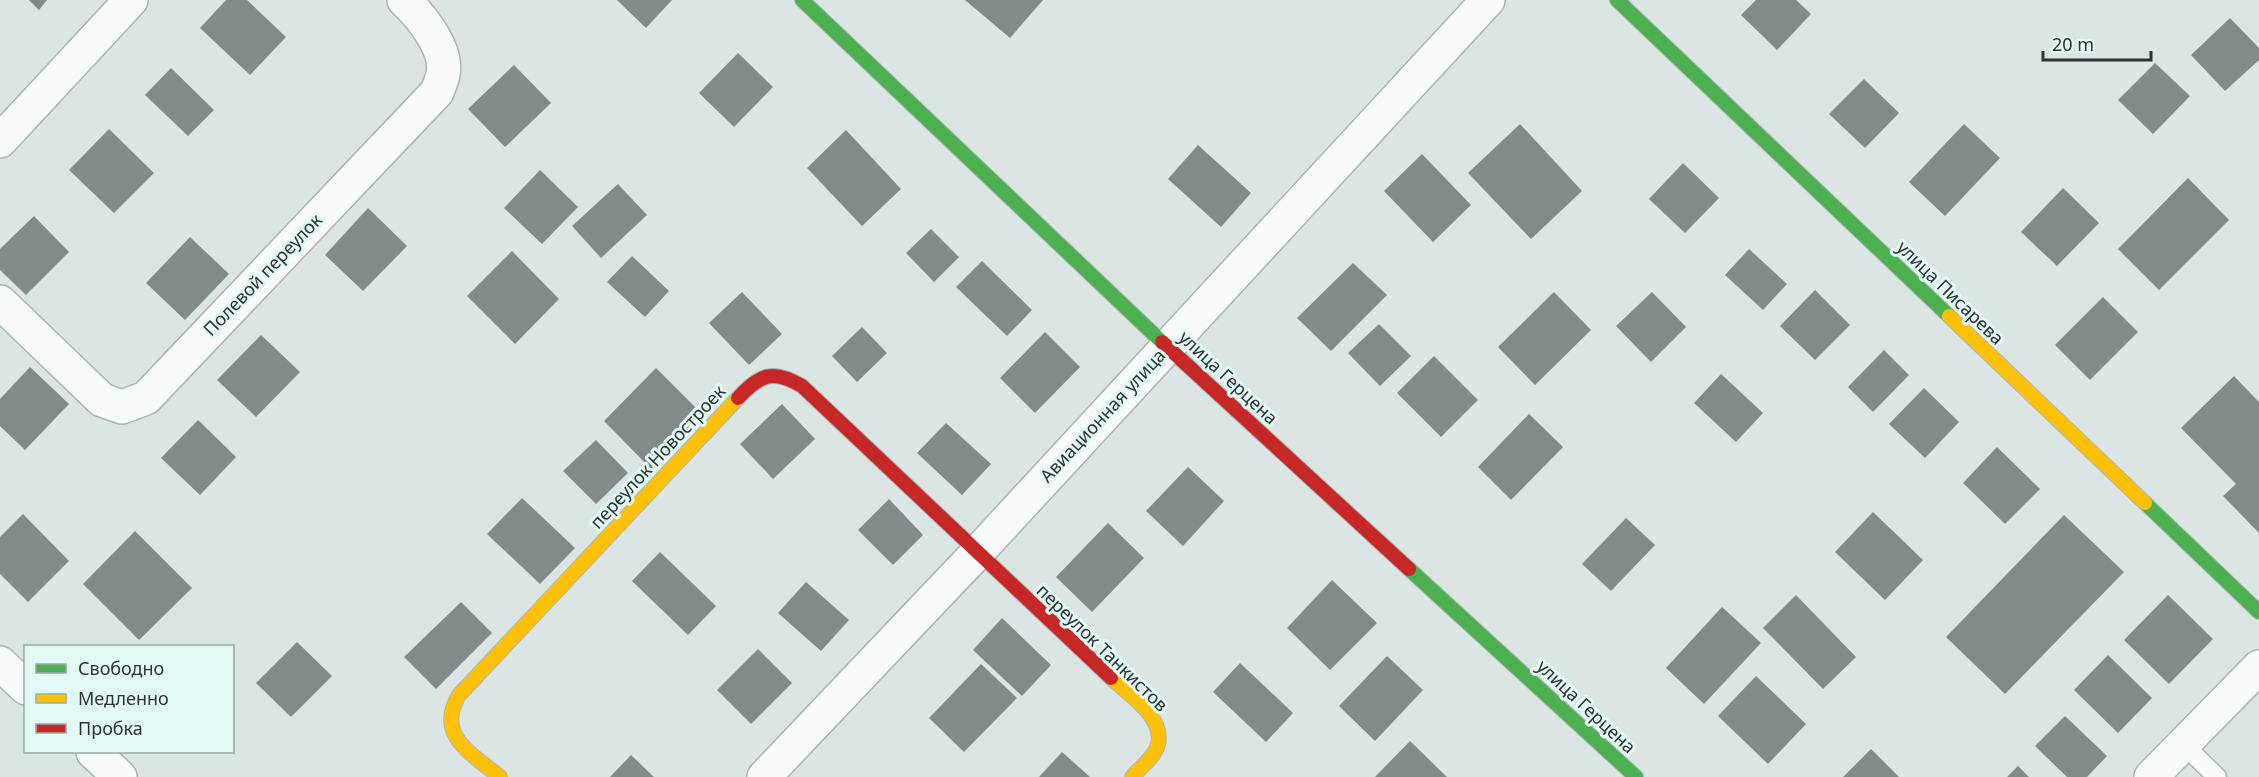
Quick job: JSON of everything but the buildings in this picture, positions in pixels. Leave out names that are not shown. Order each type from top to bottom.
[{"type":"street","points":[[0,141],[131,0]]},
{"type":"street","name":"Полевой переулок","points":[[0,302],[102,400],[122,407],[146,398],[437,92],[444,72],[438,46],[423,18],[404,0]]},
{"type":"street","name":"улица Герцена","points":[[802,0],[1167,347],[1636,777]]},
{"type":"street","name":"Авиационная улица","points":[[764,777],[977,553],[1488,0]]},
{"type":"street","name":"улица Писарева","points":[[1617,0],[2259,612]]},
{"type":"street","name":"переулок Новостроек","points":[[500,777],[457,738],[449,723],[452,708],[459,695],[755,380],[771,375],[787,376],[802,386],[977,553]]},
{"type":"street","name":"переулок Танкистов","points":[[977,553],[1153,718],[1161,731],[1158,748],[1132,777]]},
{"type":"street","points":[[0,663],[24,685]]},
{"type":"street","points":[[2151,777],[2259,668]]},
{"type":"street","points":[[94,753],[120,777]]},
{"type":"lane","points":[[2184,745],[2217,777]]},
{"type":"traffic: fast","points":[[802,0],[1162,342]]},
{"type":"traffic: fast","points":[[1617,0],[1949,316]]},
{"type":"traffic: fast","points":[[2145,503],[2259,612]]},
{"type":"traffic: fast","points":[[1409,569],[1636,777]]},
{"type":"traffic: slow","points":[[1949,316],[2145,503]]},
{"type":"traffic: slow","points":[[500,777],[468,751],[454,732],[451,721],[459,695],[738,398]]},
{"type":"traffic: slow","points":[[1111,678],[1143,706],[1156,724],[1159,734],[1154,753],[1132,777]]},
{"type":"traffic: jam","points":[[1162,342],[1409,569]]},
{"type":"traffic: jam","points":[[738,398],[753,384],[767,377],[782,377],[802,386],[1111,678]]}]
